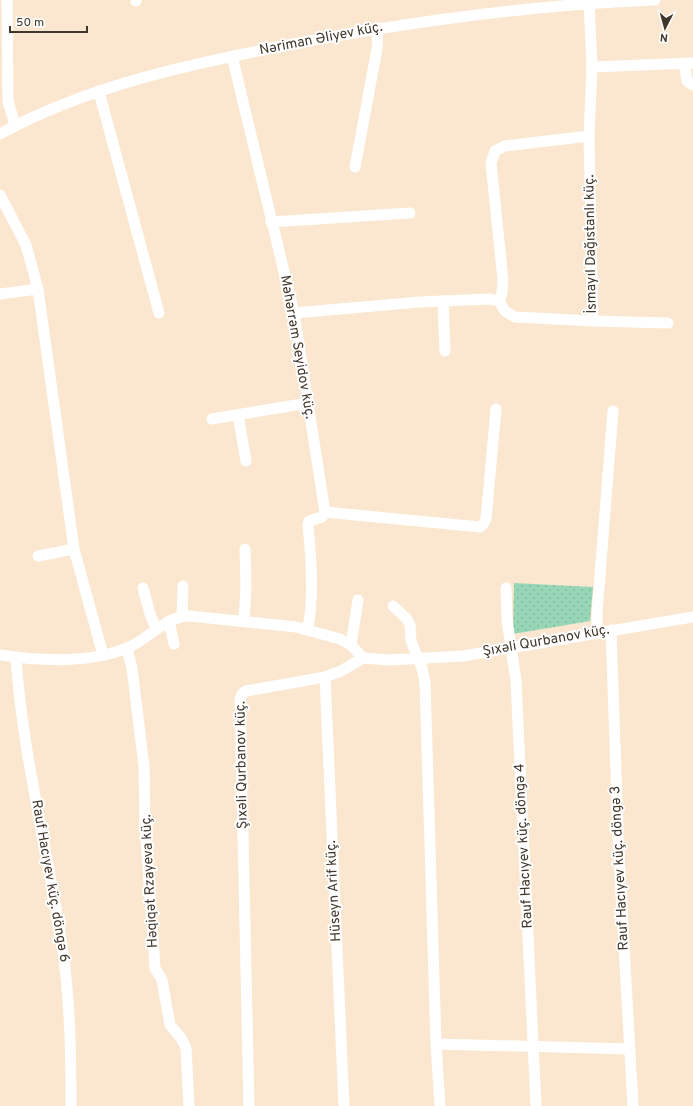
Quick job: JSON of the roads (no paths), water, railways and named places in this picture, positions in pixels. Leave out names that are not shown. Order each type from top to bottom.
[{"type":"street","points":[[7,0],[8,101],[15,125]]},
{"type":"street","name":"Nəriman Əliyev küç.","points":[[0,134],[15,125],[99,92],[179,68],[232,56],[492,6],[655,0]]},
{"type":"street","name":"İsmayıl Dağıstanlı küç.","points":[[499,301],[506,311],[514,317],[593,321],[589,136],[592,67],[589,2]]},
{"type":"street","points":[[355,167],[377,49],[378,28]]},
{"type":"street","name":"Məhərrəm Seyidov küç.","points":[[232,56],[294,313],[325,512]]},
{"type":"street","points":[[592,67],[688,63],[687,81],[693,85]]},
{"type":"street","points":[[99,92],[159,313]]},
{"type":"street","points":[[294,313],[443,301],[490,299],[499,301],[502,293],[502,280],[491,163],[495,151],[505,146],[589,136]]},
{"type":"street","points":[[0,195],[26,245],[38,289],[74,549],[103,655]]},
{"type":"street","points":[[271,222],[410,213]]},
{"type":"street","points":[[0,294],[38,289]]},
{"type":"street","points":[[443,301],[445,350]]},
{"type":"street","points":[[593,321],[668,323]]},
{"type":"street","points":[[212,419],[308,403]]},
{"type":"street","points":[[307,630],[310,612],[311,553],[308,525],[309,521],[322,517],[325,512],[480,527],[486,519],[496,409]]},
{"type":"street","points":[[597,633],[597,614],[613,411]]},
{"type":"street","points":[[238,415],[246,461]]},
{"type":"street","points":[[38,556],[74,549]]},
{"type":"street","points":[[244,549],[246,586],[244,622]]},
{"type":"street","points":[[182,616],[183,586]]},
{"type":"street","points":[[144,588],[150,614],[156,629]]},
{"type":"street","name":"Rauf Hacıyev küç. döngə 4","points":[[506,588],[510,648],[516,680],[536,1106]]},
{"type":"street","points":[[351,646],[358,600]]},
{"type":"street","points":[[393,606],[407,619],[410,625],[411,641],[419,660],[425,682],[436,1044],[440,1106]]},
{"type":"street","points":[[0,655],[45,659],[86,658],[103,655],[127,648],[169,621],[182,616],[285,625],[307,630],[340,639],[351,646],[363,658]]},
{"type":"street","name":"Şıxəli Qurbanov küç.","points":[[249,1106],[240,700],[242,694],[246,691],[325,677],[341,672],[363,658],[419,660],[462,656],[693,617]]},
{"type":"street","points":[[169,621],[174,644]]},
{"type":"street","name":"Rauf Hacıyev küç. döngə 3","points":[[611,630],[619,856],[633,1106]]},
{"type":"street","name":"Həqiqət Rzayeva küç.","points":[[127,648],[132,668],[144,766],[155,968],[162,980],[170,1025],[181,1038],[186,1048],[189,1106]]},
{"type":"street","name":"Rauf Hacıyev küç. döngə 6","points":[[16,657],[22,723],[55,898],[66,978],[71,1034],[71,1106]]},
{"type":"street","name":"Hüseyn Arif küç.","points":[[325,677],[344,1106]]},
{"type":"street","points":[[436,1044],[630,1049]]}]
